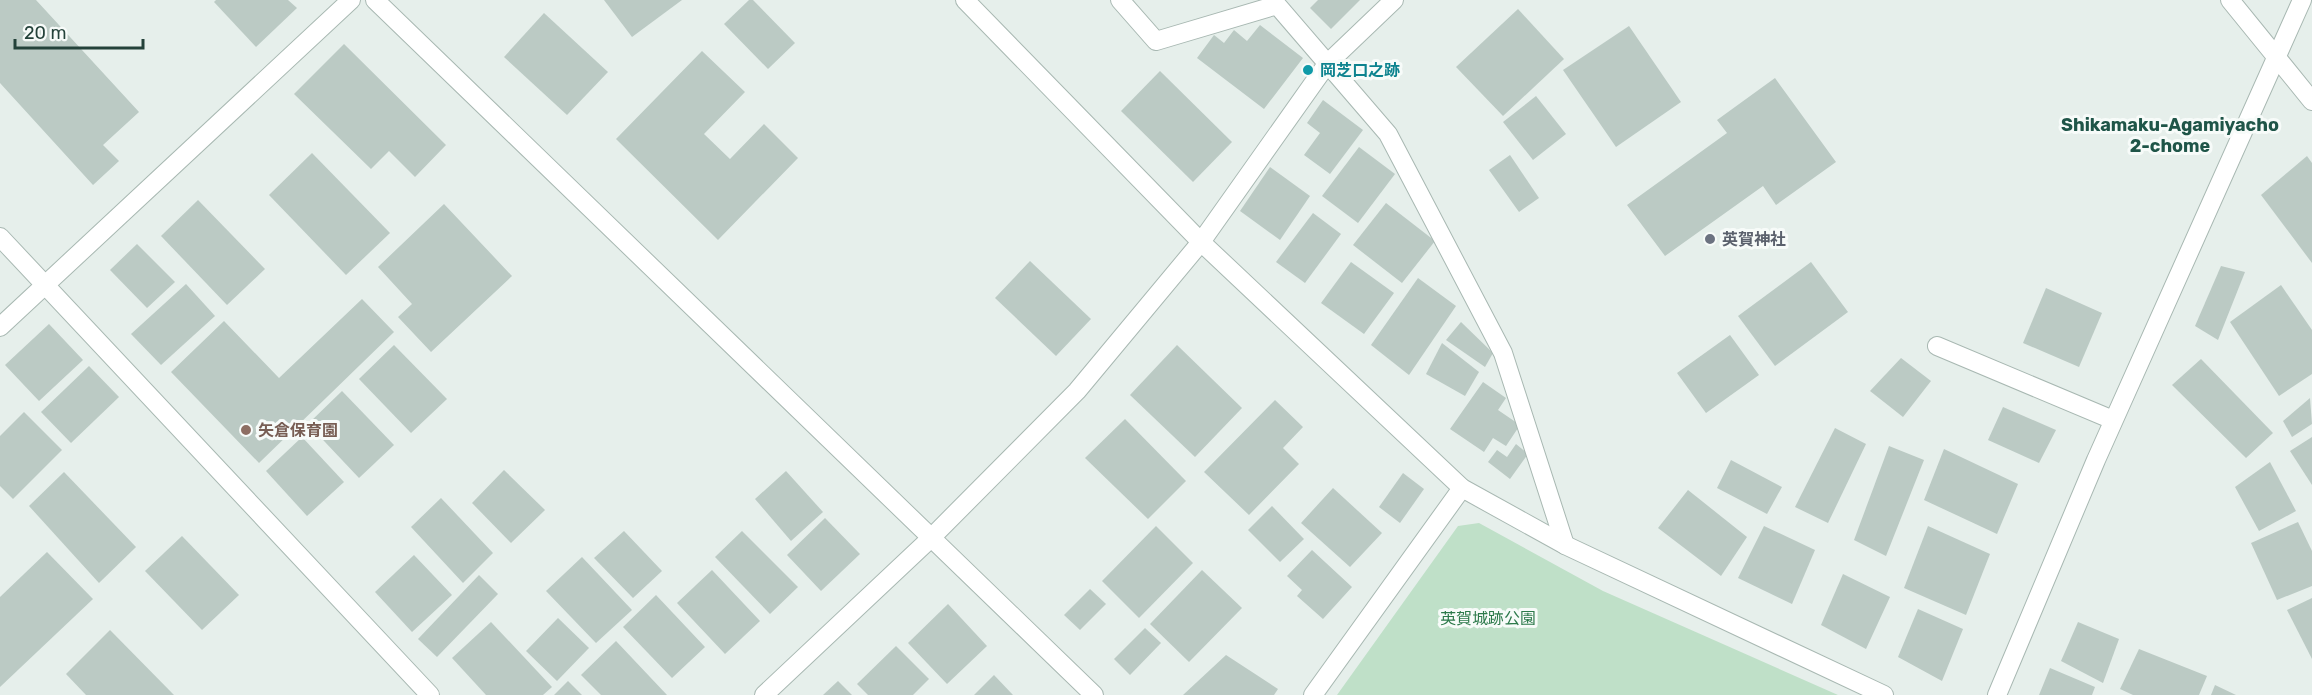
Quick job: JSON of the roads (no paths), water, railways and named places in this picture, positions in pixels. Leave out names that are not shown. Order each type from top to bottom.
[{"type":"street","points":[[0,327],[351,0]]},
{"type":"street","points":[[375,0],[1094,695]]},
{"type":"street","points":[[965,0],[1201,242],[1462,488],[1565,545],[1884,695]]},
{"type":"street","points":[[1120,0],[1156,41],[1277,5],[1388,134],[1503,353],[1565,545]]},
{"type":"street","points":[[764,695],[931,538],[1077,391],[1201,242],[1328,64],[1394,0]]},
{"type":"street","points":[[2230,0],[2312,101]]},
{"type":"street","points":[[1997,695],[2113,420],[2302,0]]},
{"type":"street","points":[[0,237],[430,695]]},
{"type":"street","points":[[1937,346],[2113,420]]},
{"type":"street","points":[[1313,695],[1462,488]]},
{"type":"place","name":"岡芝口之跡","points":[[1308,70]]},
{"type":"place","name":"英賀神社","points":[[1710,239]]},
{"type":"place","name":"矢倉保育園","points":[[246,430]]},
{"type":"district","name":"Shikamaku-Agamiyacho 2-chome","points":[[2170,135]]},
{"type":"park label","name":"英賀城跡公園","points":[[1488,618]]}]
